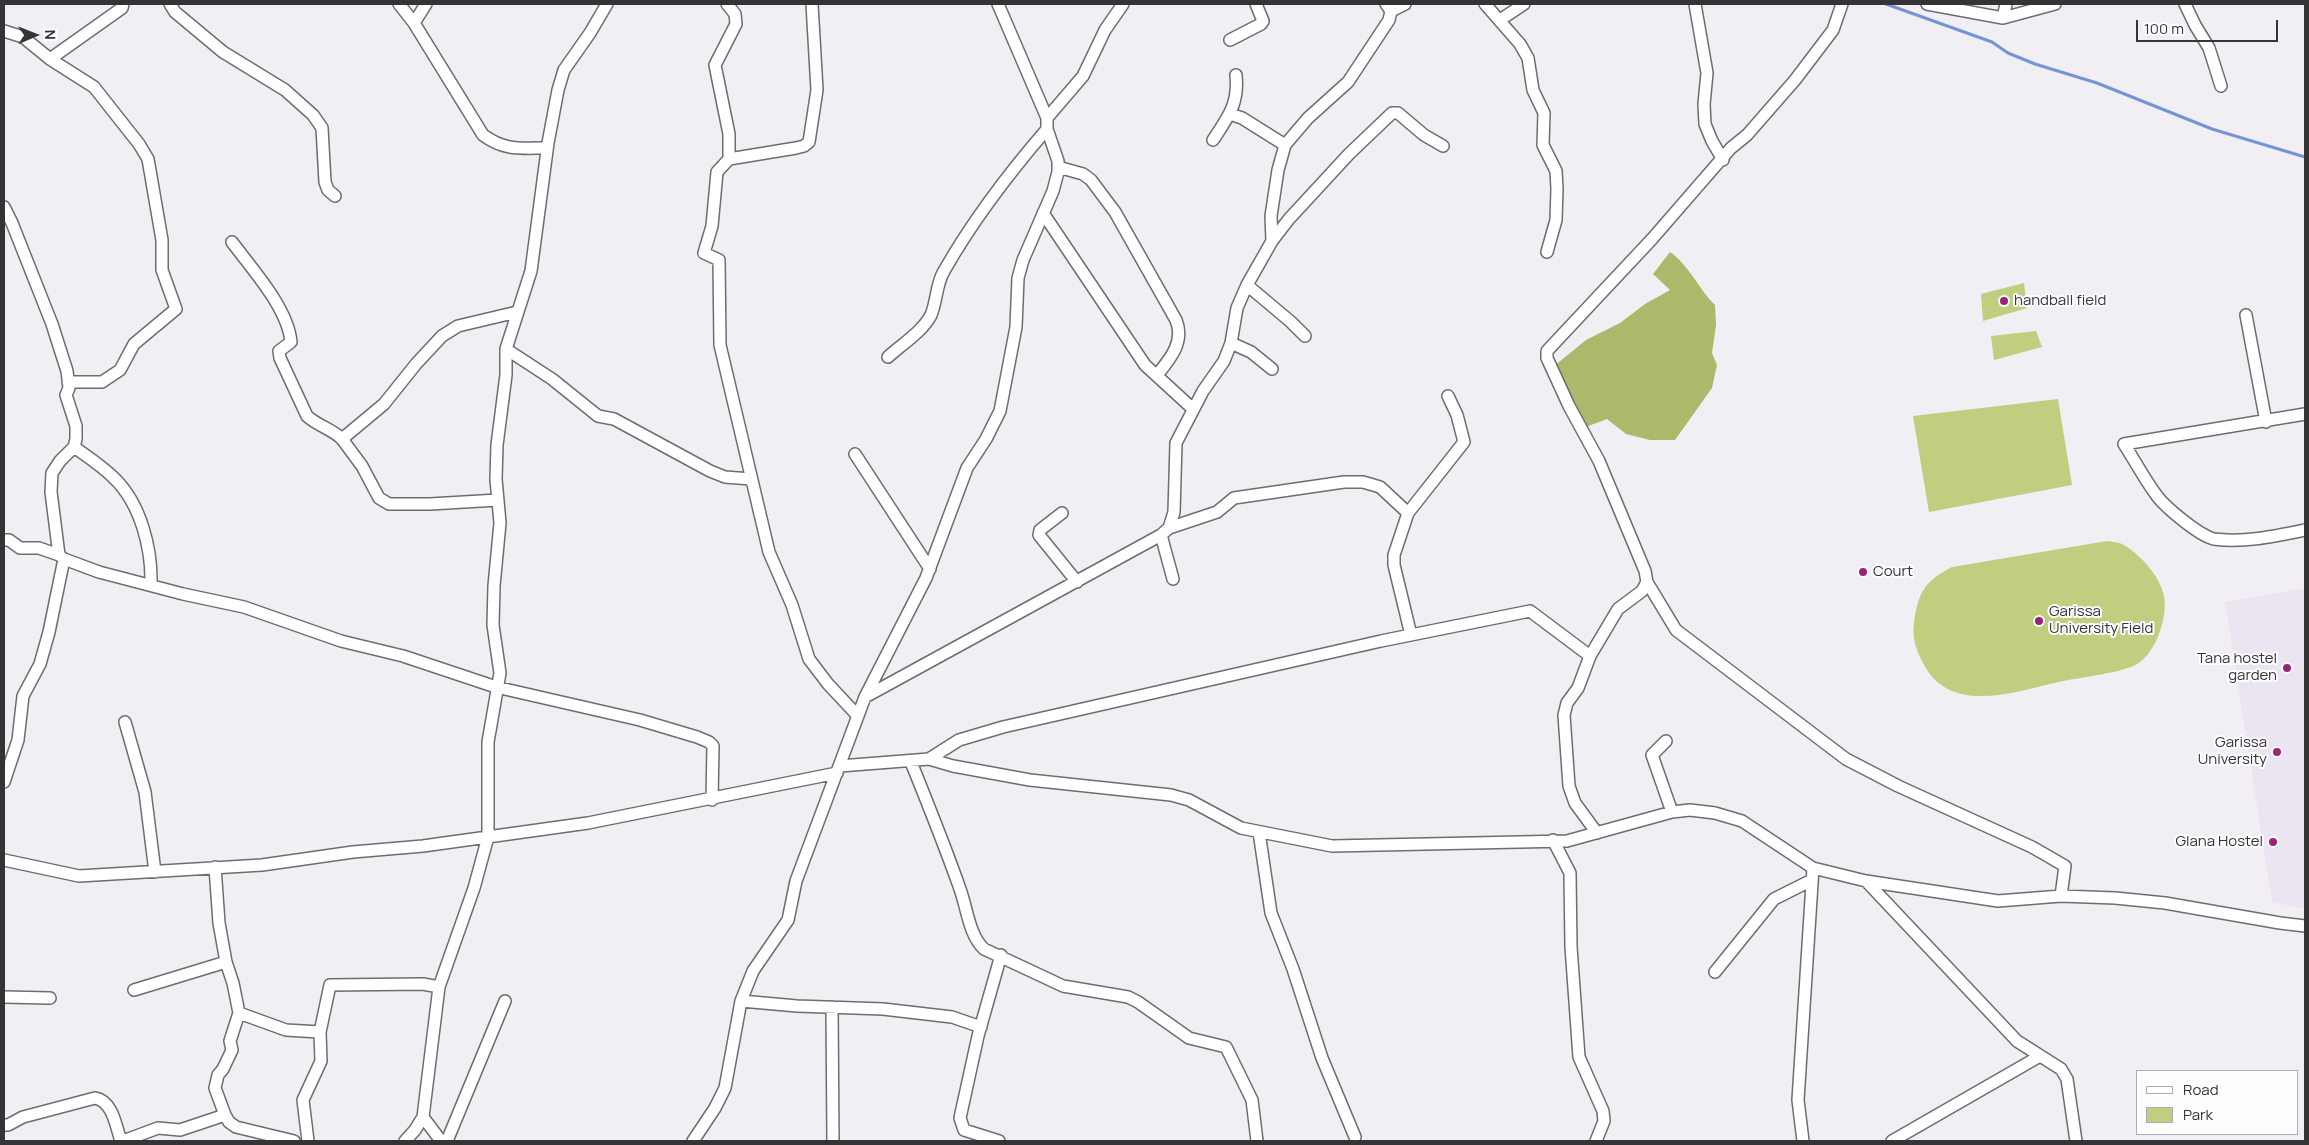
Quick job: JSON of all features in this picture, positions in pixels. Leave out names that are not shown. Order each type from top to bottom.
[{"type":"street","points":[[50,59],[122,8],[122,4]]},
{"type":"street","points":[[170,4],[175,12],[223,52],[286,90],[312,115],[322,128],[325,182],[328,190],[335,196]]},
{"type":"street","points":[[399,4],[414,23],[483,134],[496,145],[516,148],[547,148]]},
{"type":"street","points":[[414,23],[426,4]]},
{"type":"street","points":[[405,1141],[423,1117],[439,987],[474,888],[488,837],[488,742],[496,687],[500,673],[493,625],[494,586],[500,522],[497,445],[506,375],[506,348],[531,271],[547,148],[558,90],[564,70],[590,33],[607,4]]},
{"type":"street","points":[[727,4],[735,14],[736,24],[715,65],[729,134],[729,159]]},
{"type":"street","points":[[812,4],[817,90],[809,142],[804,146],[796,148],[729,159],[717,172],[712,226],[704,253],[719,260],[720,345],[769,552],[792,605],[809,659],[828,684],[858,716]]},
{"type":"street","points":[[693,1141],[716,1108],[725,1088],[742,1001],[753,971],[788,920],[796,881],[865,697],[930,568],[967,468],[1000,411],[1016,327],[1018,278],[1022,260],[1053,191],[1058,160],[1047,124],[998,4]]},
{"type":"street","points":[[888,357],[923,325],[931,314],[942,273],[998,188],[1083,76],[1105,30],[1123,4]]},
{"type":"street","points":[[1230,40],[1262,24],[1263,21],[1256,4]]},
{"type":"street","points":[[1272,241],[1271,216],[1278,170],[1285,145],[1308,118],[1348,82],[1389,20],[1388,8],[1405,4]]},
{"type":"street","points":[[1486,4],[1520,44],[1528,58],[1533,90],[1544,113],[1543,145],[1556,172],[1557,189],[1556,220],[1547,252]]},
{"type":"street","points":[[1500,20],[1524,4]]},
{"type":"street","points":[[1695,4],[1707,73],[1704,104],[1705,124],[1723,160]]},
{"type":"street","points":[[1842,4],[1833,30],[1812,59],[1753,128],[1731,148],[1723,160],[1547,350],[1547,358],[1569,406],[1599,461],[1645,571],[1647,582],[1676,630],[1846,758],[1898,786],[2032,847],[2066,866],[2061,896]]},
{"type":"street","points":[[1927,4],[2003,18],[2055,4]]},
{"type":"street","points":[[2003,18],[2006,4]]},
{"type":"street","points":[[2185,4],[2195,26],[2209,48],[2221,86]]},
{"type":"street","points":[[4,31],[23,36],[50,59],[94,87],[148,159],[162,240],[162,270],[176,309],[134,344],[120,370],[102,382],[68,382]]},
{"type":"street","points":[[1213,140],[1236,102],[1238,89],[1236,75]]},
{"type":"street","points":[[1173,579],[1165,532],[1174,512],[1176,443],[1193,409],[1224,361],[1232,344],[1233,322],[1246,285],[1272,241],[1289,219],[1349,154],[1392,113],[1398,112],[1424,135],[1443,146]]},
{"type":"street","points":[[1230,114],[1242,118],[1285,145]]},
{"type":"street","points":[[1058,167],[1083,174],[1092,180],[1114,212],[1180,328],[1175,353],[1157,375]]},
{"type":"street","points":[[4,207],[12,222],[52,324],[68,382],[69,388],[66,395],[76,426],[74,448],[60,461],[52,473],[51,492],[61,557],[49,632],[40,664],[23,696],[18,740],[4,782]]},
{"type":"street","points":[[1043,213],[1130,346],[1145,365],[1193,409]]},
{"type":"street","points":[[232,242],[267,289],[287,325],[291,342],[280,351],[280,358],[307,416],[315,423],[334,431],[342,439],[362,466],[379,498],[390,504],[498,500]]},
{"type":"street","points":[[1246,285],[1305,336]]},
{"type":"street","points":[[342,439],[384,404],[404,382],[416,364],[442,336],[458,326],[517,312]]},
{"type":"street","points":[[2246,315],[2266,422]]},
{"type":"street","points":[[1232,344],[1251,352],[1272,369]]},
{"type":"street","points":[[506,348],[552,379],[598,416],[614,419],[710,471],[725,477],[751,479]]},
{"type":"street","points":[[1411,634],[1394,565],[1394,554],[1408,513],[1464,442],[1457,415],[1448,396]]},
{"type":"street","points":[[2305,414],[2266,422],[2124,444],[2158,497],[2190,526],[2213,539],[2237,540],[2274,537],[2305,530]]},
{"type":"street","points":[[74,448],[95,461],[115,479],[130,498],[143,530],[152,568],[151,585]]},
{"type":"street","points":[[855,454],[930,568]]},
{"type":"street","points":[[865,697],[1165,532],[1217,512],[1234,498],[1344,482],[1363,482],[1380,487],[1408,513]]},
{"type":"street","points":[[1062,513],[1040,530],[1039,535],[1077,582]]},
{"type":"street","points":[[4,540],[9,540],[20,548],[39,548],[99,572],[183,594],[244,606],[341,641],[404,656],[496,687],[640,720],[705,740],[709,742],[714,750],[712,800]]},
{"type":"street","points":[[1597,832],[1575,803],[1569,786],[1564,731],[1567,703],[1578,688],[1590,656],[1618,609],[1642,591],[1647,582]]},
{"type":"street","points":[[4,860],[79,876],[262,865],[353,852],[385,851],[621,817],[712,800],[838,770],[929,759],[959,740],[1003,727],[1411,634],[1530,611],[1590,656]]},
{"type":"street","points":[[125,722],[145,792],[155,872]]},
{"type":"street","points":[[1666,742],[1652,755],[1672,812]]},
{"type":"street","points":[[929,759],[952,766],[1030,780],[1171,795],[1188,800],[1241,828],[1332,846],[1567,840],[1672,812],[1690,810],[1715,813],[1742,821],[1812,874],[1998,901],[2061,896],[2115,898],[2165,903],[2280,924],[2305,926]]},
{"type":"street","points":[[911,762],[961,890],[977,940],[984,949],[1063,986],[1133,1000],[1189,1038],[1226,1047],[1252,1100],[1258,1141]]},
{"type":"street","points":[[1259,832],[1270,913],[1293,969],[1322,1058],[1355,1137]]},
{"type":"street","points":[[1553,840],[1570,874],[1571,947],[1579,1057],[1602,1111],[1604,1121],[1596,1141]]},
{"type":"street","points":[[215,867],[216,894],[226,962],[239,1012],[230,1041],[232,1050],[218,1075],[215,1088],[229,1122],[236,1127],[294,1141]]},
{"type":"street","points":[[1715,972],[1774,899],[1812,874]]},
{"type":"street","points":[[1803,1141],[1798,1100],[1812,874]]},
{"type":"street","points":[[1866,881],[2017,1041],[2061,1069],[2067,1079],[2076,1141]]},
{"type":"street","points":[[999,1141],[964,1130],[960,1118],[981,1027],[1001,956]]},
{"type":"street","points":[[134,990],[226,962]]},
{"type":"street","points":[[308,1141],[303,1100],[321,1061],[320,1032],[330,985],[423,984],[439,987]]},
{"type":"street","points":[[4,997],[50,998]]},
{"type":"street","points":[[447,1141],[505,1001]]},
{"type":"street","points":[[742,1001],[883,1009],[952,1017],[981,1027]]},
{"type":"street","points":[[832,1007],[833,1141]]},
{"type":"street","points":[[239,1012],[286,1030],[320,1032]]},
{"type":"street","points":[[1892,1141],[2040,1056]]},
{"type":"street","points":[[4,1125],[8,1125],[23,1117],[96,1098],[110,1107],[122,1141],[158,1128],[180,1130],[225,1114]]},
{"type":"street","points":[[423,1117],[441,1141]]},
{"type":"shaded area","name":"Garissa University","points":[[2305,588],[2305,909],[2272,902],[2225,602]]},
{"type":"green space","points":[[1670,252],[1683,263],[1715,305],[1716,325],[1712,353],[1717,365],[1712,388],[1675,440],[1650,440],[1626,434],[1607,419],[1575,431],[1548,371],[1586,340],[1620,323],[1645,304],[1670,290],[1653,274]]},
{"type":"green space","name":"handball field","points":[[2024,283],[2027,308],[1983,321],[1981,294]]},
{"type":"green space","name":"handball field","points":[[2036,331],[2042,347],[1994,360],[1991,336]]},
{"type":"green space","points":[[2058,399],[2072,485],[1929,512],[1913,416]]},
{"type":"green space","name":"Garissa University Field","points":[[2107,541],[2117,542],[2129,548],[2154,573],[2162,588],[2165,604],[2162,624],[2155,643],[2144,659],[2130,667],[2112,672],[2006,694],[1967,695],[1950,690],[1935,680],[1918,653],[1914,639],[1914,628],[1921,595],[1935,577],[1952,567]]},
{"type":"waterway","points":[[1886,4],[1992,42],[2008,53],[2035,64],[2097,83],[2212,129],[2305,157]]},
{"type":"place","name":"handball field","points":[[2004,301]]},
{"type":"place","name":"Court","points":[[1863,572]]},
{"type":"place","name":"Garissa University Field","points":[[2039,621]]},
{"type":"place","name":"Tana hostel garden","points":[[2287,668]]},
{"type":"place","name":"Garissa University","points":[[2277,752]]},
{"type":"place","name":"Glana Hostel","points":[[2273,842]]}]
